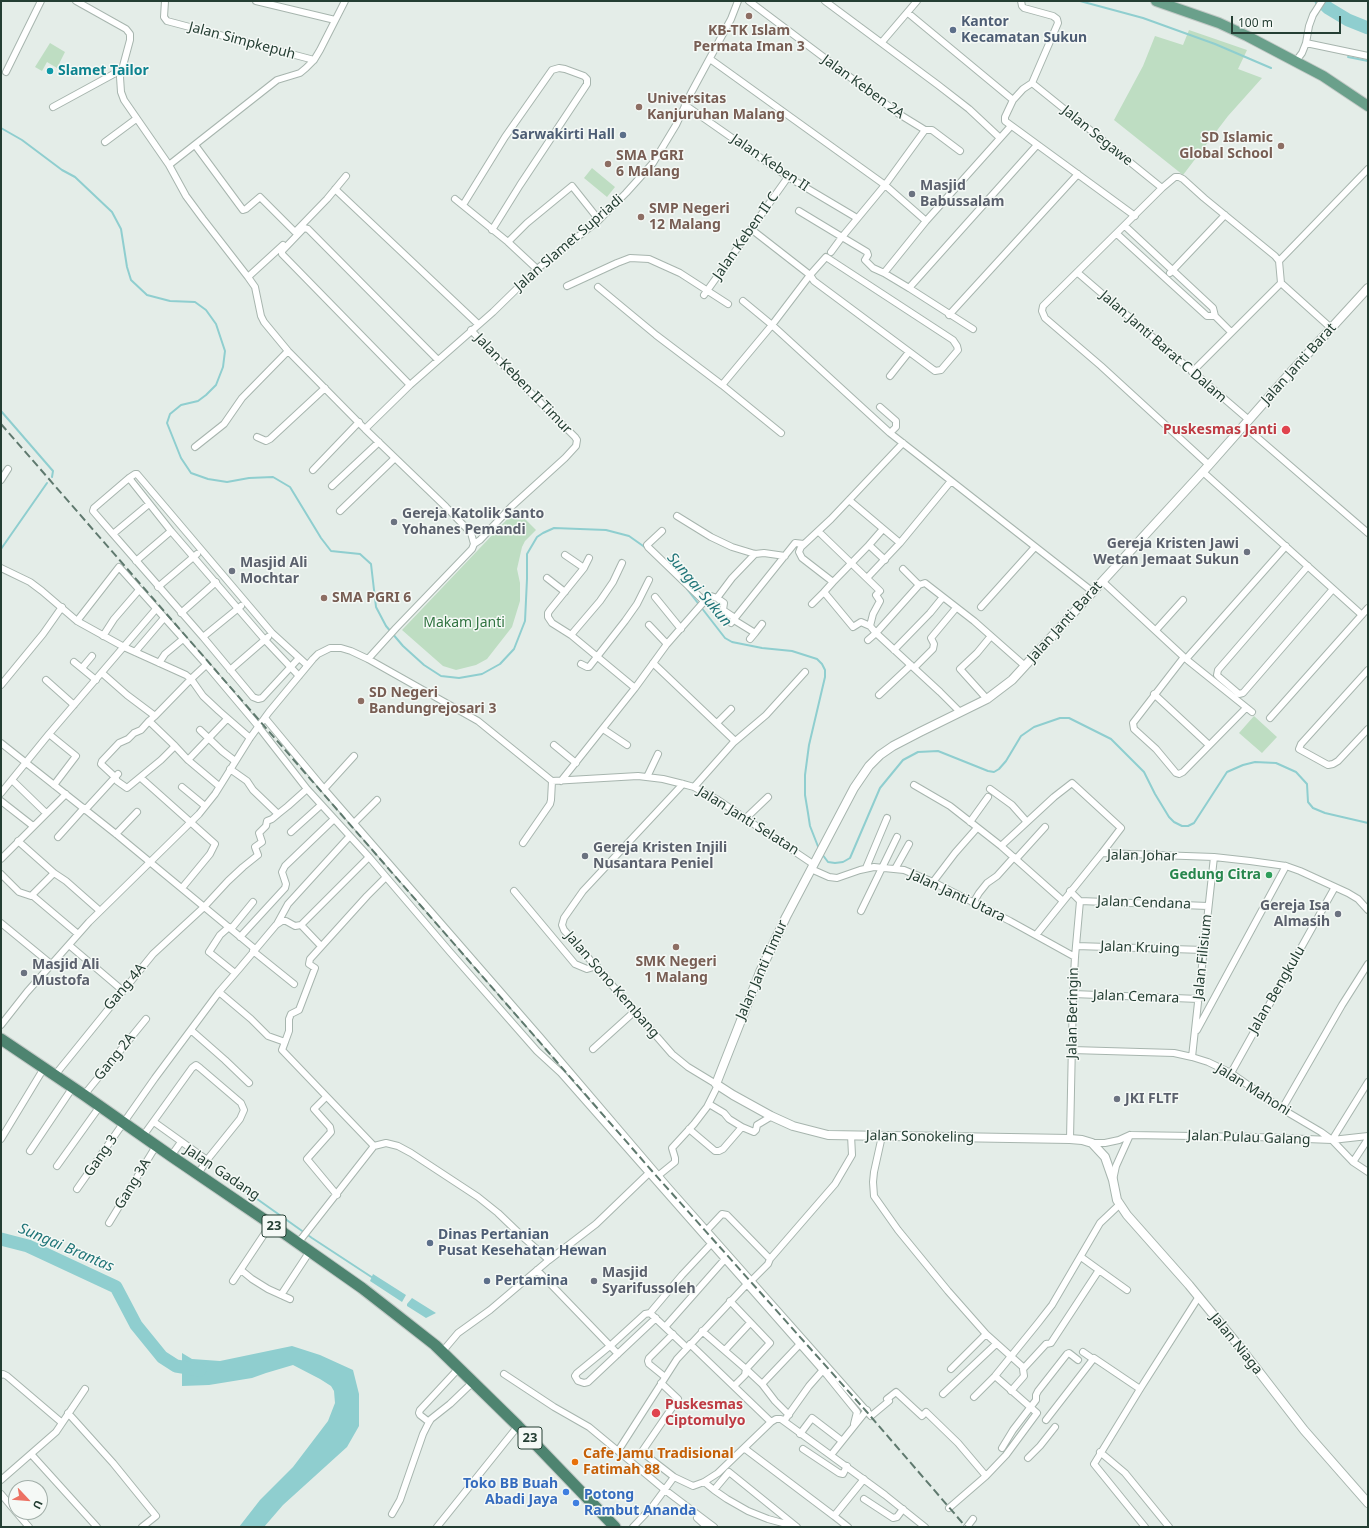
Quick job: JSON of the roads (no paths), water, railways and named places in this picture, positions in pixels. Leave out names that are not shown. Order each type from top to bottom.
[{"type":"highway","name":"Jalan Gadang","points":[[1,1039],[271,1224],[301,1240],[310,1251],[392,1311],[442,1352]]},
{"type":"highway","name":"23","points":[[442,1352],[518,1426],[615,1527]]},
{"type":"main road","points":[[1156,1],[1219,23],[1254,39],[1323,76],[1368,106]]},
{"type":"street","points":[[6,72],[41,1]]},
{"type":"street","points":[[76,1],[126,29],[130,34],[130,40],[120,77],[121,92],[124,100],[169,165],[186,196],[248,276],[254,287],[261,316],[264,322],[288,351],[471,533],[474,544],[468,553],[384,640],[368,659]]},
{"type":"street","name":"Jalan Simpkepuh","points":[[165,1],[164,17],[167,21],[314,60]]},
{"type":"street","points":[[256,1],[335,20]]},
{"type":"street","points":[[169,165],[277,80],[300,73],[314,60],[345,1]]},
{"type":"street","name":"Jalan Slamet Supriadi","points":[[365,429],[410,385],[493,312],[537,270],[599,220],[653,163],[676,126],[691,93],[732,20],[738,1]]},
{"type":"street","name":"Jalan Keben 2A","points":[[748,1],[899,114],[925,130],[932,130],[960,151]]},
{"type":"street","points":[[825,1],[882,42],[969,109],[1000,138]]},
{"type":"street","points":[[882,42],[917,1]]},
{"type":"street","points":[[1021,1],[1024,8],[1053,16],[1057,18],[1058,23],[1032,83],[1023,89],[1013,100],[1004,117],[1005,121],[1135,216]]},
{"type":"street","points":[[1296,62],[1306,43],[1309,26],[1313,15],[1322,1]]},
{"type":"street","points":[[908,13],[1013,100]]},
{"type":"street","points":[[1306,43],[1368,56]]},
{"type":"street","points":[[710,60],[884,185],[926,222]]},
{"type":"street","points":[[463,206],[505,137],[552,70],[558,68],[565,69],[584,76],[587,79],[587,84],[492,230]]},
{"type":"street","points":[[53,107],[121,70]]},
{"type":"street","name":"Jalan Segawe","points":[[1032,83],[1162,188]]},
{"type":"street","name":"Jalan Keben II","points":[[685,105],[788,177],[857,218]]},
{"type":"street","points":[[105,142],[136,119]]},
{"type":"street","points":[[884,273],[926,222],[1011,126]]},
{"type":"street","points":[[831,252],[925,130]]},
{"type":"street","points":[[195,145],[243,210],[260,197],[295,232]]},
{"type":"street","points":[[909,288],[1038,145]]},
{"type":"street","points":[[1279,260],[1368,169]]},
{"type":"street","points":[[949,315],[1078,174]]},
{"type":"street","points":[[248,276],[277,251],[346,176]]},
{"type":"street","name":"Jalan Keben II C","points":[[706,293],[788,177]]},
{"type":"street","points":[[1209,465],[1101,366],[1045,318],[1042,311],[1043,306],[1078,273],[1162,188],[1175,177],[1183,179],[1279,260],[1281,283],[1331,328]]},
{"type":"street","points":[[508,242],[527,222],[572,186],[599,220]]},
{"type":"street","points":[[335,189],[478,324]]},
{"type":"street","points":[[455,199],[508,242],[537,270]]},
{"type":"street","points":[[799,211],[867,252],[868,255],[865,260],[874,269],[884,273],[909,288],[973,329]]},
{"type":"street","points":[[1165,278],[1224,215]]},
{"type":"street","points":[[1125,226],[1213,308],[1215,316],[1231,332]]},
{"type":"street","points":[[410,385],[282,254],[282,251],[304,228],[308,229],[438,360]]},
{"type":"street","points":[[722,385],[772,325],[810,275],[826,257],[953,340],[958,350],[938,371],[935,371],[819,285],[810,275],[751,229]]},
{"type":"street","points":[[1117,234],[1207,316],[1215,316]]},
{"type":"street","points":[[567,286],[617,262],[630,258],[649,259],[680,273],[706,293],[728,304]]},
{"type":"street","name":"Jalan Janti Barat C Dalam","points":[[1078,273],[1192,372],[1368,534]]},
{"type":"street","points":[[1192,372],[1281,283]]},
{"type":"street","points":[[598,287],[780,433]]},
{"type":"street","name":"Jalan Janti Barat","points":[[813,864],[854,788],[862,775],[875,760],[893,746],[987,699],[1006,685],[1209,465],[1368,288]]},
{"type":"street","points":[[743,301],[772,325],[890,433],[1093,592]]},
{"type":"street","name":"Jalan Keben II Timur","points":[[472,330],[506,368],[577,440],[576,446],[572,452],[474,544]]},
{"type":"street","points":[[195,447],[224,424],[242,398],[288,351]]},
{"type":"street","points":[[890,376],[909,352]]},
{"type":"street","points":[[257,437],[266,442],[270,440],[325,388]]},
{"type":"street","points":[[880,407],[896,421],[896,427],[890,433]]},
{"type":"street","points":[[314,470],[359,422]]},
{"type":"street","points":[[332,486],[378,442]]},
{"type":"street","points":[[833,582],[802,558],[799,552],[800,547],[850,500],[904,443]]},
{"type":"street","points":[[340,511],[395,458]]},
{"type":"street","points":[[1,480],[8,469]]},
{"type":"street","points":[[1202,472],[1362,615]]},
{"type":"street","points":[[299,658],[292,668],[262,698],[258,699],[253,697],[112,534],[93,511],[93,509],[129,478],[137,474],[272,633],[307,665]]},
{"type":"street","points":[[129,478],[171,531],[298,676]]},
{"type":"street","points":[[867,578],[900,543],[951,481]]},
{"type":"street","points":[[850,500],[900,543]]},
{"type":"street","points":[[112,534],[149,504]]},
{"type":"street","points":[[677,516],[710,537],[732,547],[755,554],[764,553],[785,556]]},
{"type":"street","points":[[812,604],[869,545],[883,528]]},
{"type":"street","points":[[136,560],[171,531]]},
{"type":"street","points":[[662,531],[648,545],[648,547],[704,602]]},
{"type":"street","points":[[818,531],[880,591],[876,595],[880,601],[873,614],[870,626]]},
{"type":"street","points":[[733,620],[795,543],[804,544]]},
{"type":"street","points":[[869,545],[884,560]]},
{"type":"street","points":[[981,607],[1035,546]]},
{"type":"street","points":[[1246,708],[1183,772],[1179,774],[1176,773],[1156,748],[1134,729],[1133,726],[1134,721],[1154,694],[1286,546]]},
{"type":"street","points":[[158,587],[201,551]]},
{"type":"street","points":[[717,598],[732,578],[755,554]]},
{"type":"street","points":[[565,555],[584,568]]},
{"type":"street","points":[[589,558],[584,568],[550,610],[548,617],[552,623],[571,635],[635,688]]},
{"type":"street","points":[[571,635],[600,602],[613,582],[622,563]]},
{"type":"street","points":[[1308,566],[1218,670],[1217,672],[1219,677],[1239,694],[1243,693],[1333,589]]},
{"type":"street","points":[[77,621],[119,567],[258,726],[307,789],[349,837],[369,857],[385,878],[537,1051],[562,1073],[711,1244],[749,1282],[871,1416],[896,1392],[922,1416],[926,1412],[958,1443],[986,1476]]},
{"type":"street","points":[[1,568],[30,582],[77,621],[124,647],[186,675],[191,679],[203,696],[250,738]]},
{"type":"street","points":[[903,569],[919,585]]},
{"type":"street","points":[[547,578],[566,592]]},
{"type":"street","points":[[581,664],[588,667],[597,657],[637,604],[649,580]]},
{"type":"street","points":[[1102,581],[1185,658],[1252,712]]},
{"type":"street","points":[[181,613],[216,582]]},
{"type":"street","points":[[868,640],[919,585],[925,583],[974,621],[1025,666]]},
{"type":"street","points":[[103,636],[120,612],[139,590]]},
{"type":"street","points":[[824,592],[853,627],[861,622],[870,626],[960,712]]},
{"type":"street","points":[[656,596],[681,629]]},
{"type":"street","points":[[561,781],[635,688],[667,644],[711,596],[724,603],[723,610],[733,620],[755,633]]},
{"type":"street","points":[[894,650],[943,597]]},
{"type":"street","points":[[1156,630],[1183,600]]},
{"type":"street","points":[[203,638],[245,602]]},
{"type":"street","points":[[1,685],[43,634],[62,607]]},
{"type":"street","points":[[879,695],[933,649],[934,644],[931,638],[956,608]]},
{"type":"street","points":[[1270,718],[1368,608]]},
{"type":"street","points":[[1,793],[49,734],[156,609]]},
{"type":"street","points":[[135,652],[164,618]]},
{"type":"street","points":[[750,639],[762,624]]},
{"type":"street","points":[[649,625],[667,644]]},
{"type":"street","points":[[230,670],[272,633]]},
{"type":"street","points":[[987,699],[960,669],[991,636]]},
{"type":"street","points":[[159,663],[170,650],[183,639]]},
{"type":"street","points":[[1,1025],[51,964],[78,934],[190,823],[205,806],[258,726],[307,665],[318,654],[330,648],[341,648],[368,659],[478,721],[552,782],[550,804],[523,843]]},
{"type":"street","points":[[82,668],[92,656]]},
{"type":"street","points":[[74,662],[96,680]]},
{"type":"street","points":[[653,663],[735,741]]},
{"type":"street","points":[[117,775],[102,764],[102,761],[119,743],[141,730],[206,665]]},
{"type":"street","points":[[1368,670],[1301,744],[1299,749],[1328,765],[1333,764],[1338,761],[1368,729]]},
{"type":"street","points":[[694,787],[735,741],[766,715],[805,672]]},
{"type":"street","points":[[102,673],[118,688],[155,716]]},
{"type":"street","points":[[46,680],[74,705]]},
{"type":"street","points":[[1154,694],[1209,745]]},
{"type":"street","points":[[717,723],[731,709]]},
{"type":"street","points":[[265,718],[324,789],[707,1230],[857,1412],[854,1424]]},
{"type":"street","points":[[188,760],[227,719]]},
{"type":"street","points":[[149,721],[188,760],[219,786]]},
{"type":"street","points":[[603,729],[627,745]]},
{"type":"street","points":[[200,730],[235,761]]},
{"type":"street","points":[[49,734],[76,756]]},
{"type":"street","points":[[1,743],[182,888],[294,984]]},
{"type":"street","points":[[554,745],[576,763]]},
{"type":"street","points":[[117,775],[117,781],[128,788],[141,778],[175,746]]},
{"type":"street","points":[[54,785],[81,751]]},
{"type":"street","points":[[647,777],[658,754]]},
{"type":"street","points":[[324,789],[354,756]]},
{"type":"street","points":[[230,769],[247,781],[253,790],[278,814],[307,789]]},
{"type":"street","points":[[58,837],[117,775]]},
{"type":"street","name":"Jalan Janti Selatan","points":[[552,782],[624,777],[647,777],[663,779],[694,787],[746,818],[813,864]]},
{"type":"street","points":[[141,778],[215,844],[210,854],[182,888]]},
{"type":"street","points":[[12,780],[46,813]]},
{"type":"street","points":[[1001,846],[1072,783],[1121,828],[1102,853]]},
{"type":"street","name":"Jalan Sono Kembang","points":[[683,784],[583,891],[564,918],[562,925],[564,930],[672,1054],[680,1062],[717,1085]]},
{"type":"street","points":[[914,785],[950,806],[1001,846],[1063,901]]},
{"type":"street","points":[[182,787],[205,806]]},
{"type":"street","points":[[990,789],[1012,805],[1027,822]]},
{"type":"street","points":[[1,859],[66,794]]},
{"type":"street","points":[[746,818],[768,797]]},
{"type":"street","points":[[970,822],[988,797]]},
{"type":"street","points":[[354,823],[377,800]]},
{"type":"street","points":[[1,801],[33,826]]},
{"type":"street","points":[[291,832],[321,805]]},
{"type":"street","points":[[116,834],[137,812]]},
{"type":"street","name":"Gang 4A","points":[[55,1075],[122,990],[153,954],[204,907],[243,867],[258,856],[254,847],[262,842],[259,833],[266,826],[267,821],[278,814]]},
{"type":"street","points":[[866,868],[887,818]]},
{"type":"street","points":[[240,937],[285,888],[286,884],[282,872],[284,866],[334,819]]},
{"type":"street","points":[[973,902],[987,883],[997,876],[1045,827]]},
{"type":"street","points":[[934,882],[955,853],[977,828]]},
{"type":"street","name":"Gang 3","points":[[77,1189],[155,1078],[219,992],[276,925],[288,904],[349,837]]},
{"type":"street","points":[[861,911],[897,837]]},
{"type":"street","points":[[18,841],[100,911]]},
{"type":"street","points":[[895,869],[909,844]]},
{"type":"street","name":"Jalan Johar","points":[[1036,935],[1102,853],[1214,857],[1286,866],[1300,870],[1358,899],[1368,910]]},
{"type":"street","points":[[276,925],[284,920],[295,926],[301,925],[369,857]]},
{"type":"street","name":"Jalan Filisium","points":[[1192,1057],[1214,857]]},
{"type":"street","name":"Jalan Janti Utara","points":[[813,864],[829,877],[837,878],[866,868],[895,869],[913,873],[973,902],[1075,957]]},
{"type":"street","name":"Jalan Janti Timur","points":[[717,1085],[760,972],[813,864]]},
{"type":"street","points":[[1195,1033],[1286,866]]},
{"type":"street","points":[[33,896],[54,873]]},
{"type":"street","points":[[1,874],[19,892],[33,896],[78,934]]},
{"type":"street","points":[[374,1146],[282,1050],[289,1031],[289,1019],[291,1014],[299,1010],[315,968],[309,964],[310,959],[385,878]]},
{"type":"street","name":"Jalan Bengkulu","points":[[1231,1073],[1335,887]]},
{"type":"street","points":[[514,891],[575,964],[587,969],[596,966]]},
{"type":"street","points":[[1070,892],[1080,901]]},
{"type":"street","name":"Jalan Cendana","points":[[1080,901],[1208,906]]},
{"type":"street","name":"Jalan Beringin","points":[[1070,1139],[1073,994],[1080,901]]},
{"type":"street","points":[[235,973],[209,952],[220,935],[230,928],[253,902]]},
{"type":"street","points":[[1,923],[51,964]]},
{"type":"street","points":[[301,925],[321,946]]},
{"type":"street","points":[[69,945],[122,990]]},
{"type":"street","name":"Jalan Kruing","points":[[1076,946],[1204,950]]},
{"type":"street","points":[[1282,1109],[1338,1012],[1368,964]]},
{"type":"street","points":[[219,992],[251,1019],[268,1036],[285,1042]]},
{"type":"street","name":"Jalan Cemara","points":[[1073,994],[1199,999]]},
{"type":"street","points":[[593,1049],[635,1011]]},
{"type":"street","name":"Gang 2A","points":[[84,1095],[146,1019]]},
{"type":"street","points":[[192,1030],[249,1083]]},
{"type":"street","name":"Jalan Mahoni","points":[[1072,1050],[1174,1053],[1192,1057],[1231,1073],[1282,1109],[1321,1132],[1332,1140],[1353,1162],[1368,1172]]},
{"type":"street","points":[[143,1136],[192,1068],[196,1065],[240,1103],[244,1110],[240,1119],[207,1160],[198,1174]]},
{"type":"street","points":[[1,1139],[44,1068]]},
{"type":"street","points":[[1332,1140],[1368,1082]]},
{"type":"street","points":[[659,1176],[675,1162],[672,1148],[709,1104],[717,1085]]},
{"type":"street","name":"Jalan Sonokeling","points":[[717,1085],[772,1116],[811,1131],[828,1135],[1070,1139],[1092,1143]]},
{"type":"street","points":[[30,1151],[73,1087]]},
{"type":"street","points":[[326,1097],[314,1109],[330,1127],[331,1132],[307,1159],[337,1194]]},
{"type":"street","points":[[709,1104],[724,1113],[729,1119],[754,1132],[757,1125],[772,1116]]},
{"type":"street","points":[[57,1166],[100,1106]]},
{"type":"street","points":[[154,1122],[207,1160]]},
{"type":"street","points":[[689,1129],[715,1151],[719,1151],[723,1149],[742,1127]]},
{"type":"street","points":[[618,1451],[665,1377],[688,1346],[730,1301],[768,1264],[770,1259],[835,1184],[852,1155],[851,1135]]},
{"type":"street","points":[[1113,1180],[1116,1166],[1130,1135]]},
{"type":"street","name":"Jalan Pulau Galang","points":[[1092,1143],[1105,1143],[1119,1140],[1130,1135],[1332,1140],[1368,1137]]},
{"type":"street","points":[[882,1136],[874,1177],[874,1196],[898,1230],[948,1291],[986,1334],[1024,1368]]},
{"type":"street","points":[[1353,1162],[1368,1137]]},
{"type":"street","points":[[171,1156],[181,1142]]},
{"type":"street","points":[[301,1240],[374,1146],[386,1143],[392,1144],[411,1153],[492,1207],[549,1260]]},
{"type":"street","points":[[1092,1143],[1105,1157],[1113,1180]]},
{"type":"street","name":"Gang 3A","points":[[109,1223],[156,1146]]},
{"type":"street","points":[[442,1352],[458,1333],[490,1310],[549,1260],[596,1224],[649,1173]]},
{"type":"street","name":"Jalan Niaga","points":[[1113,1180],[1115,1195],[1119,1205],[1243,1352],[1304,1430],[1368,1503]]},
{"type":"street","points":[[974,1397],[995,1376],[1052,1304],[1100,1223],[1119,1205]]},
{"type":"street","points":[[707,1230],[722,1214],[727,1215],[770,1259]]},
{"type":"street","points":[[233,1281],[271,1224]]},
{"type":"street","points":[[656,1318],[588,1382],[584,1383],[578,1381],[576,1376],[577,1373],[610,1346],[645,1314],[650,1313],[711,1244]]},
{"type":"street","points":[[281,1295],[310,1251]]},
{"type":"street","points":[[1081,1257],[1127,1290]]},
{"type":"street","points":[[665,1327],[725,1259]]},
{"type":"street","points":[[241,1270],[252,1279],[290,1299]]},
{"type":"street","points":[[537,1270],[618,1354]]},
{"type":"street","points":[[1011,1391],[1024,1376],[1024,1368],[1046,1344],[1051,1343],[1099,1270]]},
{"type":"street","points":[[1145,1527],[1094,1464],[1100,1452],[1198,1298]]},
{"type":"street","points":[[730,1301],[770,1343],[746,1369],[745,1375],[734,1386]]},
{"type":"street","points":[[650,1313],[734,1386],[771,1422]]},
{"type":"street","points":[[725,1350],[750,1323]]},
{"type":"street","points":[[702,1331],[762,1384],[775,1401],[789,1414]]},
{"type":"street","points":[[665,1377],[649,1364],[648,1361],[649,1358],[673,1334]]},
{"type":"street","points":[[951,1369],[986,1334]]},
{"type":"street","points":[[762,1384],[800,1344]]},
{"type":"street","points":[[943,1394],[996,1344]]},
{"type":"street","points":[[1083,1352],[1093,1359],[1096,1358],[1140,1389]]},
{"type":"street","points":[[1002,1448],[1013,1430],[1031,1408],[1036,1400],[1038,1391],[1067,1354],[1078,1360]]},
{"type":"street","points":[[1046,1420],[1093,1359]]},
{"type":"street","points":[[429,1422],[420,1415],[420,1410],[459,1368]]},
{"type":"street","points":[[784,1421],[809,1386],[823,1370]]},
{"type":"street","points":[[1,1375],[3,1374],[7,1376],[61,1422]]},
{"type":"street","points":[[504,1374],[554,1407],[589,1427],[665,1490],[714,1527]]},
{"type":"street","points":[[949,1508],[986,1476],[1010,1451],[1037,1413],[995,1376]]},
{"type":"street","points":[[392,1514],[400,1500],[423,1434],[429,1422],[473,1382]]},
{"type":"street","points":[[661,1383],[678,1399],[643,1450],[644,1453],[674,1477],[693,1486],[704,1482],[718,1473],[771,1422],[779,1418],[847,1466],[925,1527]]},
{"type":"street","points":[[1,1480],[52,1436],[85,1389]]},
{"type":"street","points":[[831,1455],[866,1410]]},
{"type":"street","points":[[68,1413],[156,1516],[142,1527]]},
{"type":"street","points":[[800,1434],[812,1418],[842,1441]]},
{"type":"street","points":[[437,1527],[518,1426]]},
{"type":"street","points":[[1028,1458],[1055,1427]]},
{"type":"street","points":[[744,1448],[848,1527]]},
{"type":"street","points":[[803,1449],[839,1473],[843,1474],[847,1466]]},
{"type":"street","points":[[1100,1452],[1125,1472],[1169,1527]]},
{"type":"street","points":[[31,1454],[96,1527]]},
{"type":"street","points":[[714,1490],[729,1472],[797,1527]]},
{"type":"street","points":[[633,1527],[652,1507],[674,1477]]},
{"type":"street","points":[[834,1516],[864,1479]]},
{"type":"street","points":[[704,1482],[726,1499],[748,1511],[768,1519],[797,1527]]},
{"type":"street","points":[[1,1494],[8,1502]]},
{"type":"street","points":[[864,1499],[893,1518],[897,1517],[903,1509]]},
{"type":"street","points":[[686,1505],[688,1510],[706,1527]]},
{"type":"street","points":[[152,1520],[156,1527]]},
{"type":"street","points":[[967,1527],[973,1520]]},
{"type":"water","points":[[373,1274],[406,1295],[402,1302],[370,1281]]},
{"type":"water","points":[[412,1298],[436,1313],[426,1318],[407,1306]]},
{"type":"water","points":[[292,1346],[320,1355],[353,1370],[359,1394],[359,1426],[347,1447],[283,1505],[264,1527],[239,1527],[260,1500],[293,1467],[328,1421],[335,1403],[334,1391],[331,1386],[320,1379],[293,1365],[252,1378],[209,1385],[182,1386],[182,1353],[192,1359],[220,1361]]},
{"type":"waterway","points":[[1080,1],[1143,18],[1215,44],[1271,68]]},
{"type":"waterway","points":[[1321,1],[1328,8],[1348,20],[1368,28]]},
{"type":"waterway","points":[[1348,57],[1368,61]]},
{"type":"waterway","name":"Sungai Sukun","points":[[1,128],[22,140],[62,170],[75,177],[112,212],[121,229],[127,267],[131,280],[147,295],[170,301],[195,302],[206,310],[216,324],[225,351],[223,367],[216,385],[198,401],[181,405],[170,414],[167,423],[181,458],[191,473],[208,479],[227,482],[249,478],[273,477],[290,487],[321,538],[331,551],[360,554],[371,564],[376,607],[386,626],[403,646],[424,665],[441,676],[459,678],[482,674],[500,664],[514,649],[525,621],[527,554],[537,537],[543,533],[554,528],[606,530],[629,536],[646,548]]},
{"type":"waterway","points":[[1,411],[53,471],[52,477]]},
{"type":"waterway","points":[[1,549],[47,483]]},
{"type":"waterway","name":"Sungai Sukun","points":[[687,589],[725,638],[732,642],[762,648],[792,651],[817,659],[822,664],[825,670],[825,677],[809,745],[805,775],[805,795],[810,826],[819,849]]},
{"type":"waterway","name":"Sungai Sukun","points":[[822,854],[828,862],[843,862],[850,858],[880,788],[903,760],[918,752],[938,751],[994,772],[1006,761],[1021,736],[1034,727],[1060,718],[1069,718],[1111,739],[1144,772],[1169,817],[1174,822],[1182,826],[1188,826],[1194,823],[1227,772],[1243,765],[1255,762],[1276,763],[1296,772],[1307,784],[1308,802],[1313,808],[1325,813],[1368,823]]},
{"type":"waterway","points":[[243,1189],[312,1238],[373,1278]]},
{"type":"waterway","name":"Sungai Brantas","points":[[1,1239],[28,1246],[116,1287],[136,1325],[162,1357],[176,1366],[200,1370]]},
{"type":"railway","points":[[1,424],[652,1171],[866,1411],[966,1527]]},
{"type":"place","name":"KB-TK Islam Permata Iman 3","points":[[749,16]]},
{"type":"place","name":"Kantor Kecamatan Sukun","points":[[953,30]]},
{"type":"place","name":"Slamet Tailor","points":[[50,71]]},
{"type":"place","name":"Universitas Kanjuruhan Malang","points":[[639,107]]},
{"type":"place","name":"Sarwakirti Hall","points":[[623,135]]},
{"type":"place","name":"SD Islamic Global School","points":[[1281,146]]},
{"type":"place","name":"SMA PGRI 6 Malang","points":[[608,164]]},
{"type":"place","name":"Masjid Babussalam","points":[[912,194]]},
{"type":"place","name":"SMP Negeri 12 Malang","points":[[641,217]]},
{"type":"place","name":"Puskesmas Janti","points":[[1286,430]]},
{"type":"place","name":"Gereja Katolik Santo Yohanes Pemandi","points":[[394,522]]},
{"type":"place","name":"Gereja Kristen Jawi Wetan Jemaat Sukun","points":[[1247,552]]},
{"type":"place","name":"Masjid Ali Mochtar","points":[[232,571]]},
{"type":"place","name":"SMA PGRI 6","points":[[324,598]]},
{"type":"place","name":"SD Negeri Bandungrejosari 3","points":[[361,701]]},
{"type":"place","name":"Gereja Kristen Injili Nusantara Peniel","points":[[585,856]]},
{"type":"place","name":"Gedung Citra","points":[[1269,875]]},
{"type":"place","name":"Gereja Isa Almasih","points":[[1338,914]]},
{"type":"place","name":"SMK Negeri 1 Malang","points":[[676,947]]},
{"type":"place","name":"Masjid Ali Mustofa","points":[[24,973]]},
{"type":"place","name":"JKI FLTF","points":[[1117,1099]]},
{"type":"place","name":"Dinas Pertanian Pusat Kesehatan Hewan","points":[[430,1243]]},
{"type":"place","name":"Pertamina","points":[[487,1281]]},
{"type":"place","name":"Masjid Syarifussoleh","points":[[594,1281]]},
{"type":"place","name":"Puskesmas Ciptomulyo","points":[[656,1413]]},
{"type":"place","name":"Cafe Jamu Tradisional Fatimah 88","points":[[575,1462]]},
{"type":"place","name":"Toko BB Buah Abadi Jaya","points":[[566,1492]]},
{"type":"place","name":"Potong Rambut Ananda","points":[[576,1503]]},
{"type":"park label","name":"Makam Janti","points":[[464,623]]}]
